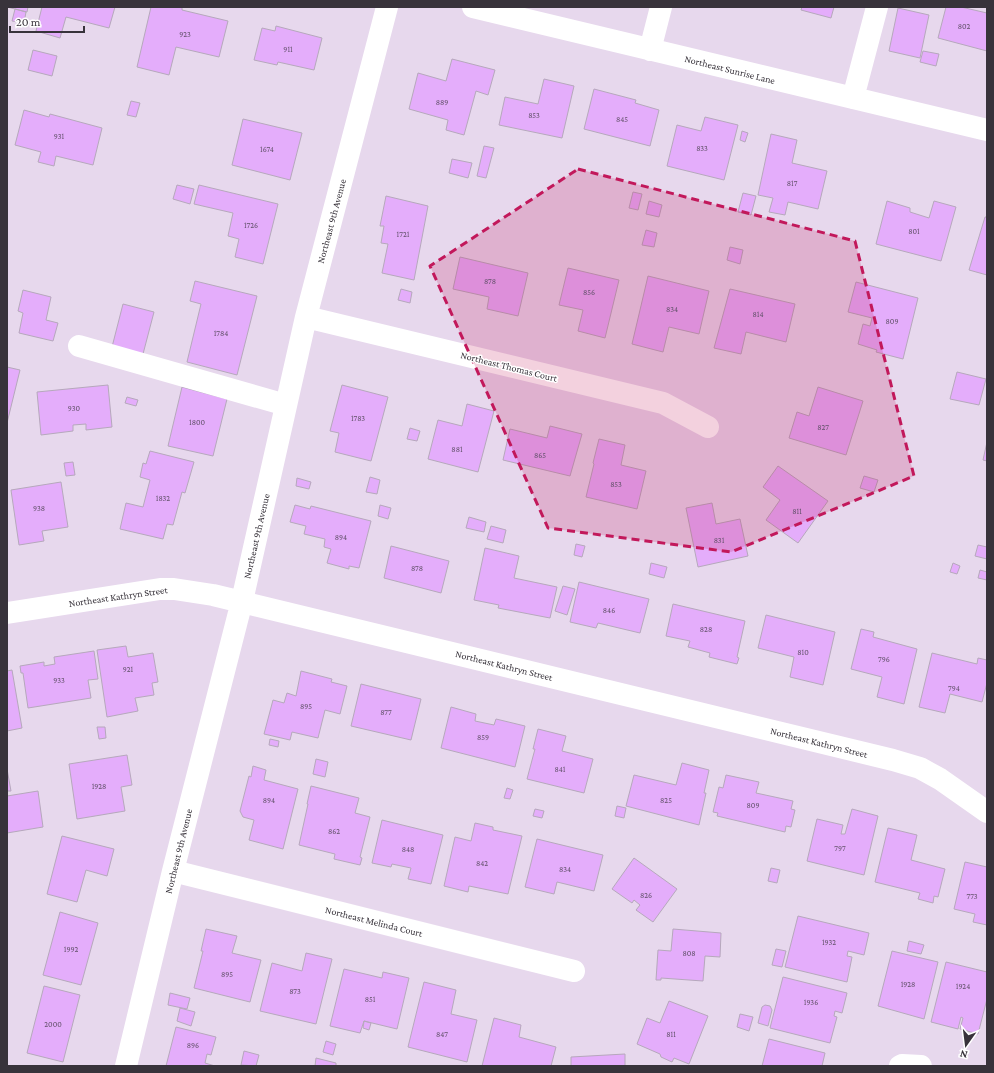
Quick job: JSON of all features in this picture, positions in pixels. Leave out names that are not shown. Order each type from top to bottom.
[{"type":"street","name":"Northeast 9th Avenue","points":[[126,1066],[173,871],[242,601],[306,317],[387,7]]},
{"type":"street","name":"Northeast Sunrise Lane","points":[[473,7],[987,130]]},
{"type":"street","points":[[650,50],[661,7]]},
{"type":"street","points":[[853,98],[877,7]]},
{"type":"street","name":"Northeast Thomas Court","points":[[306,317],[663,403],[708,427]]},
{"type":"street","points":[[79,346],[286,405]]},
{"type":"street","name":"Northeast Kathryn Street","points":[[7,613],[160,589],[193,591],[242,601],[894,760],[920,768],[940,779],[987,812]]},
{"type":"street","name":"Northeast Melinda Court","points":[[173,871],[574,971]]},
{"type":"street","points":[[900,1066],[921,1066]]},
{"type":"highlighted area","points":[[578,169],[855,241],[914,476],[731,552],[548,528],[430,266]]},
{"type":"building","points":[[7,7],[28,7],[27,12]]},
{"type":"building","points":[[42,7],[115,7],[109,28],[66,17],[60,38],[36,31]]},
{"type":"building","points":[[151,7],[182,7],[182,10],[228,21],[219,57],[176,47],[169,75],[137,67]]},
{"type":"building","points":[[802,7],[834,7],[831,18],[801,10]]},
{"type":"building","points":[[946,7],[961,7],[987,13],[987,51],[938,38]]},
{"type":"building","points":[[898,8],[929,15],[920,58],[889,51]]},
{"type":"building","points":[[15,9],[26,12],[24,23],[12,21]]},
{"type":"building","points":[[276,26],[322,38],[314,70],[278,62],[277,65],[254,60],[262,28],[275,31]]},
{"type":"building","points":[[33,50],[57,56],[52,76],[28,70]]},
{"type":"building","points":[[923,51],[939,54],[936,66],[920,62]]},
{"type":"building","points":[[452,59],[495,70],[488,95],[476,91],[464,135],[446,130],[448,120],[409,109],[418,73],[446,81]]},
{"type":"building","points":[[544,79],[574,86],[562,138],[499,125],[505,97],[538,104]]},
{"type":"building","points":[[594,89],[636,100],[635,103],[659,110],[650,146],[584,129]]},
{"type":"building","points":[[131,101],[140,103],[136,117],[127,115]]},
{"type":"building","points":[[24,110],[49,117],[50,114],[102,128],[93,165],[56,156],[54,166],[38,162],[41,152],[15,145]]},
{"type":"building","points":[[705,117],[738,125],[724,180],[667,166],[677,125],[701,131]]},
{"type":"building","points":[[243,119],[302,133],[290,180],[232,165]]},
{"type":"building","points":[[742,131],[748,133],[745,142],[740,140]]},
{"type":"building","points":[[771,134],[797,140],[792,163],[827,171],[818,209],[788,202],[785,215],[769,212],[773,198],[758,195]]},
{"type":"building","points":[[484,146],[494,148],[486,178],[477,176]]},
{"type":"building","points":[[452,159],[472,163],[468,178],[449,173]]},
{"type":"building","points":[[177,185],[194,189],[190,204],[173,199]]},
{"type":"building","points":[[199,185],[278,204],[263,264],[235,257],[239,239],[228,236],[233,213],[194,204]]},
{"type":"building","points":[[633,192],[642,194],[638,210],[629,208]]},
{"type":"building","points":[[743,193],[756,196],[751,215],[738,212]]},
{"type":"building","points":[[386,196],[428,206],[414,280],[382,273],[388,244],[381,243],[384,226],[380,226]]},
{"type":"building","points":[[649,201],[662,205],[659,217],[646,214]]},
{"type":"building","points":[[887,201],[910,208],[910,212],[929,218],[934,201],[956,207],[941,261],[876,244]]},
{"type":"building","points":[[985,217],[987,217],[987,275],[969,270]]},
{"type":"building","points":[[646,230],[657,233],[654,247],[642,245]]},
{"type":"building","points":[[730,247],[743,250],[740,264],[727,260]]},
{"type":"building","points":[[460,257],[528,273],[518,316],[487,309],[489,297],[453,289]]},
{"type":"building","points":[[568,268],[619,280],[605,338],[578,331],[583,310],[559,305]]},
{"type":"building","points":[[648,276],[709,291],[699,334],[669,327],[663,352],[632,344]]},
{"type":"building","points":[[195,281],[257,296],[237,375],[187,362],[201,304],[190,301]]},
{"type":"building","points":[[856,282],[918,298],[903,359],[876,352],[877,350],[858,344],[863,324],[870,326],[872,318],[848,312]]},
{"type":"building","points":[[401,289],[412,292],[410,303],[398,300]]},
{"type":"building","points":[[730,289],[795,304],[786,342],[746,332],[741,354],[714,348]]},
{"type":"building","points":[[23,290],[51,297],[46,320],[58,323],[53,341],[19,333],[23,313],[18,311]]},
{"type":"building","points":[[123,304],[154,312],[143,354],[112,347]]},
{"type":"building","points":[[7,367],[20,370],[7,423]]},
{"type":"building","points":[[957,372],[986,379],[979,405],[950,399]]},
{"type":"building","points":[[108,385],[112,427],[86,430],[86,424],[73,425],[73,431],[41,435],[37,392]]},
{"type":"building","points":[[342,385],[388,397],[371,461],[335,452],[339,433],[330,431]]},
{"type":"building","points":[[182,387],[227,399],[213,456],[168,446]]},
{"type":"building","points":[[818,387],[863,401],[846,455],[789,438],[797,412],[809,416]]},
{"type":"building","points":[[127,397],[138,400],[136,406],[125,403]]},
{"type":"building","points":[[467,404],[494,411],[478,472],[428,459],[438,420],[462,426]]},
{"type":"building","points":[[550,426],[582,434],[570,476],[503,460],[510,429],[547,438]]},
{"type":"building","points":[[410,428],[420,431],[417,441],[407,439]]},
{"type":"building","points":[[599,439],[625,445],[621,465],[646,471],[637,509],[586,497]]},
{"type":"building","points":[[987,442],[987,461],[983,460]]},
{"type":"building","points":[[150,451],[194,462],[185,493],[182,492],[173,525],[167,524],[163,539],[120,529],[126,503],[143,507],[150,480],[140,477],[143,463],[146,464]]},
{"type":"building","points":[[73,462],[75,475],[66,476],[64,463]]},
{"type":"building","points":[[778,466],[828,501],[798,543],[766,520],[780,500],[763,487]]},
{"type":"building","points":[[864,476],[878,480],[874,492],[860,488]]},
{"type":"building","points":[[370,477],[380,480],[377,494],[366,492]]},
{"type":"building","points":[[297,478],[311,482],[309,489],[296,486]]},
{"type":"building","points":[[61,482],[68,527],[42,531],[44,541],[19,545],[11,490]]},
{"type":"building","points":[[712,503],[716,524],[740,519],[748,556],[698,567],[686,508]]},
{"type":"building","points":[[295,505],[310,509],[311,506],[371,521],[359,568],[349,566],[349,569],[327,563],[331,549],[324,547],[325,539],[304,534],[306,526],[290,522]]},
{"type":"building","points":[[380,505],[391,508],[388,519],[378,516]]},
{"type":"building","points":[[469,517],[486,522],[484,532],[466,528]]},
{"type":"building","points":[[491,526],[506,530],[503,543],[487,539]]},
{"type":"building","points":[[576,544],[585,546],[582,557],[574,555]]},
{"type":"building","points":[[978,545],[987,547],[987,559],[975,556]]},
{"type":"building","points":[[391,546],[449,561],[441,593],[384,578]]},
{"type":"building","points":[[485,548],[519,556],[514,578],[557,587],[550,618],[498,608],[499,605],[474,600]]},
{"type":"building","points":[[651,563],[667,567],[664,578],[649,574]]},
{"type":"building","points":[[953,563],[960,566],[957,574],[950,572]]},
{"type":"building","points":[[980,570],[987,572],[987,580],[978,578]]},
{"type":"building","points":[[579,582],[649,599],[640,633],[598,623],[596,628],[570,622]]},
{"type":"building","points":[[563,586],[575,589],[567,615],[555,611]]},
{"type":"building","points":[[673,604],[745,621],[737,657],[739,658],[737,664],[709,657],[710,653],[688,647],[690,641],[666,636]]},
{"type":"building","points":[[766,615],[835,632],[823,685],[790,677],[794,657],[758,648]]},
{"type":"building","points":[[861,629],[874,632],[873,637],[917,649],[904,704],[877,697],[882,677],[851,669]]},
{"type":"building","points":[[126,646],[128,657],[153,653],[158,682],[152,683],[154,695],[135,698],[138,711],[107,717],[97,650]]},
{"type":"building","points":[[94,651],[98,679],[88,680],[91,698],[28,708],[23,673],[21,673],[20,666],[44,662],[44,666],[55,664],[54,657]]},
{"type":"building","points":[[932,653],[977,664],[978,658],[987,660],[987,683],[982,702],[950,694],[945,713],[919,707]]},
{"type":"building","points":[[12,670],[22,728],[7,731],[7,671]]},
{"type":"building","points":[[301,671],[332,679],[331,682],[347,686],[340,714],[325,710],[318,738],[292,732],[290,740],[264,734],[273,700],[284,703],[287,693],[296,696]]},
{"type":"building","points":[[361,684],[421,699],[411,740],[351,726]]},
{"type":"building","points":[[451,707],[476,714],[475,721],[494,725],[496,719],[525,726],[515,767],[441,748]]},
{"type":"building","points":[[97,727],[105,727],[106,738],[99,739]]},
{"type":"building","points":[[538,729],[566,736],[562,751],[593,759],[584,793],[527,779],[535,749],[533,749]]},
{"type":"building","points":[[270,739],[279,741],[278,747],[269,745]]},
{"type":"building","points":[[127,755],[132,785],[121,787],[125,811],[77,819],[69,764]]},
{"type":"building","points":[[316,759],[328,762],[325,777],[313,774]]},
{"type":"building","points":[[682,763],[709,770],[699,825],[626,806],[634,775],[676,785]]},
{"type":"building","points":[[253,766],[266,770],[264,780],[298,789],[283,849],[249,840],[254,820],[243,817],[240,811]]},
{"type":"building","points":[[7,769],[11,791],[7,791]]},
{"type":"building","points":[[726,775],[759,782],[756,793],[793,801],[791,809],[795,810],[791,827],[786,826],[785,832],[717,816],[718,813],[713,812],[719,787],[723,788]]},
{"type":"building","points":[[311,786],[359,798],[355,813],[370,817],[360,857],[362,858],[360,865],[334,859],[335,854],[299,845]]},
{"type":"building","points":[[507,788],[513,790],[510,799],[504,798]]},
{"type":"building","points":[[38,791],[43,827],[7,833],[7,796]]},
{"type":"building","points":[[617,806],[626,808],[624,818],[615,816]]},
{"type":"building","points":[[535,809],[544,811],[542,818],[533,816]]},
{"type":"building","points":[[852,809],[878,816],[864,875],[807,861],[817,819],[843,825],[841,834],[845,834]]},
{"type":"building","points":[[382,820],[443,835],[431,884],[408,879],[411,868],[392,864],[391,867],[372,863]]},
{"type":"building","points":[[475,823],[493,827],[493,830],[522,836],[508,894],[469,886],[468,892],[444,886],[455,837],[471,841]]},
{"type":"building","points":[[888,828],[917,835],[911,860],[945,869],[938,897],[934,896],[933,903],[918,899],[920,893],[875,882]]},
{"type":"building","points":[[62,836],[114,849],[107,876],[86,870],[77,902],[47,894]]},
{"type":"building","points":[[537,839],[603,855],[594,891],[557,882],[554,894],[525,887]]},
{"type":"building","points":[[634,858],[677,889],[653,922],[636,910],[640,905],[634,900],[632,903],[612,889]]},
{"type":"building","points":[[965,862],[987,867],[987,925],[973,922],[975,914],[954,909]]},
{"type":"building","points":[[771,868],[780,870],[777,883],[768,881]]},
{"type":"building","points":[[60,912],[98,923],[81,985],[43,975]]},
{"type":"building","points":[[798,916],[869,933],[864,955],[848,951],[847,956],[852,957],[847,982],[785,967]]},
{"type":"building","points":[[206,929],[237,936],[232,953],[261,960],[250,1002],[194,988],[203,951],[201,951]]},
{"type":"building","points":[[673,929],[721,933],[720,957],[705,956],[703,981],[661,978],[661,980],[656,980],[658,950],[671,951]]},
{"type":"building","points":[[909,941],[924,945],[921,954],[907,951]]},
{"type":"building","points":[[776,949],[786,951],[782,967],[772,965]]},
{"type":"building","points":[[892,951],[938,962],[924,1019],[878,1006]]},
{"type":"building","points":[[306,953],[332,959],[316,1024],[260,1011],[272,963],[302,971]]},
{"type":"building","points":[[946,962],[987,972],[987,999],[978,1034],[960,1029],[963,1018],[961,1017],[958,1029],[931,1022]]},
{"type":"building","points":[[344,969],[382,978],[383,972],[409,978],[397,1029],[364,1021],[360,1033],[330,1026]]},
{"type":"building","points":[[783,977],[847,993],[842,1013],[835,1011],[834,1016],[837,1017],[830,1043],[770,1028]]},
{"type":"building","points":[[424,982],[456,990],[451,1014],[477,1020],[467,1062],[408,1047]]},
{"type":"building","points":[[44,986],[80,995],[63,1062],[27,1053]]},
{"type":"building","points":[[170,993],[190,998],[187,1009],[168,1005]]},
{"type":"building","points":[[669,1001],[708,1016],[689,1064],[674,1058],[672,1062],[661,1057],[660,1054],[637,1044],[647,1018],[660,1023]]},
{"type":"building","points":[[765,1005],[770,1006],[772,1010],[768,1026],[758,1023],[762,1007]]},
{"type":"building","points":[[180,1008],[195,1012],[191,1026],[177,1021]]},
{"type":"building","points":[[740,1014],[753,1017],[749,1031],[737,1027]]},
{"type":"building","points":[[494,1018],[521,1025],[519,1037],[556,1047],[551,1066],[482,1066]]},
{"type":"building","points":[[364,1021],[371,1023],[369,1030],[363,1028]]},
{"type":"building","points":[[176,1027],[216,1037],[211,1055],[207,1054],[205,1063],[215,1066],[166,1066]]},
{"type":"building","points":[[769,1039],[825,1053],[822,1066],[762,1066]]},
{"type":"building","points":[[326,1041],[336,1044],[333,1055],[323,1052]]},
{"type":"building","points":[[244,1051],[259,1055],[256,1066],[241,1065]]},
{"type":"building","points":[[625,1054],[625,1066],[571,1066],[571,1057]]},
{"type":"building","points":[[316,1058],[336,1063],[336,1066],[315,1066]]}]
